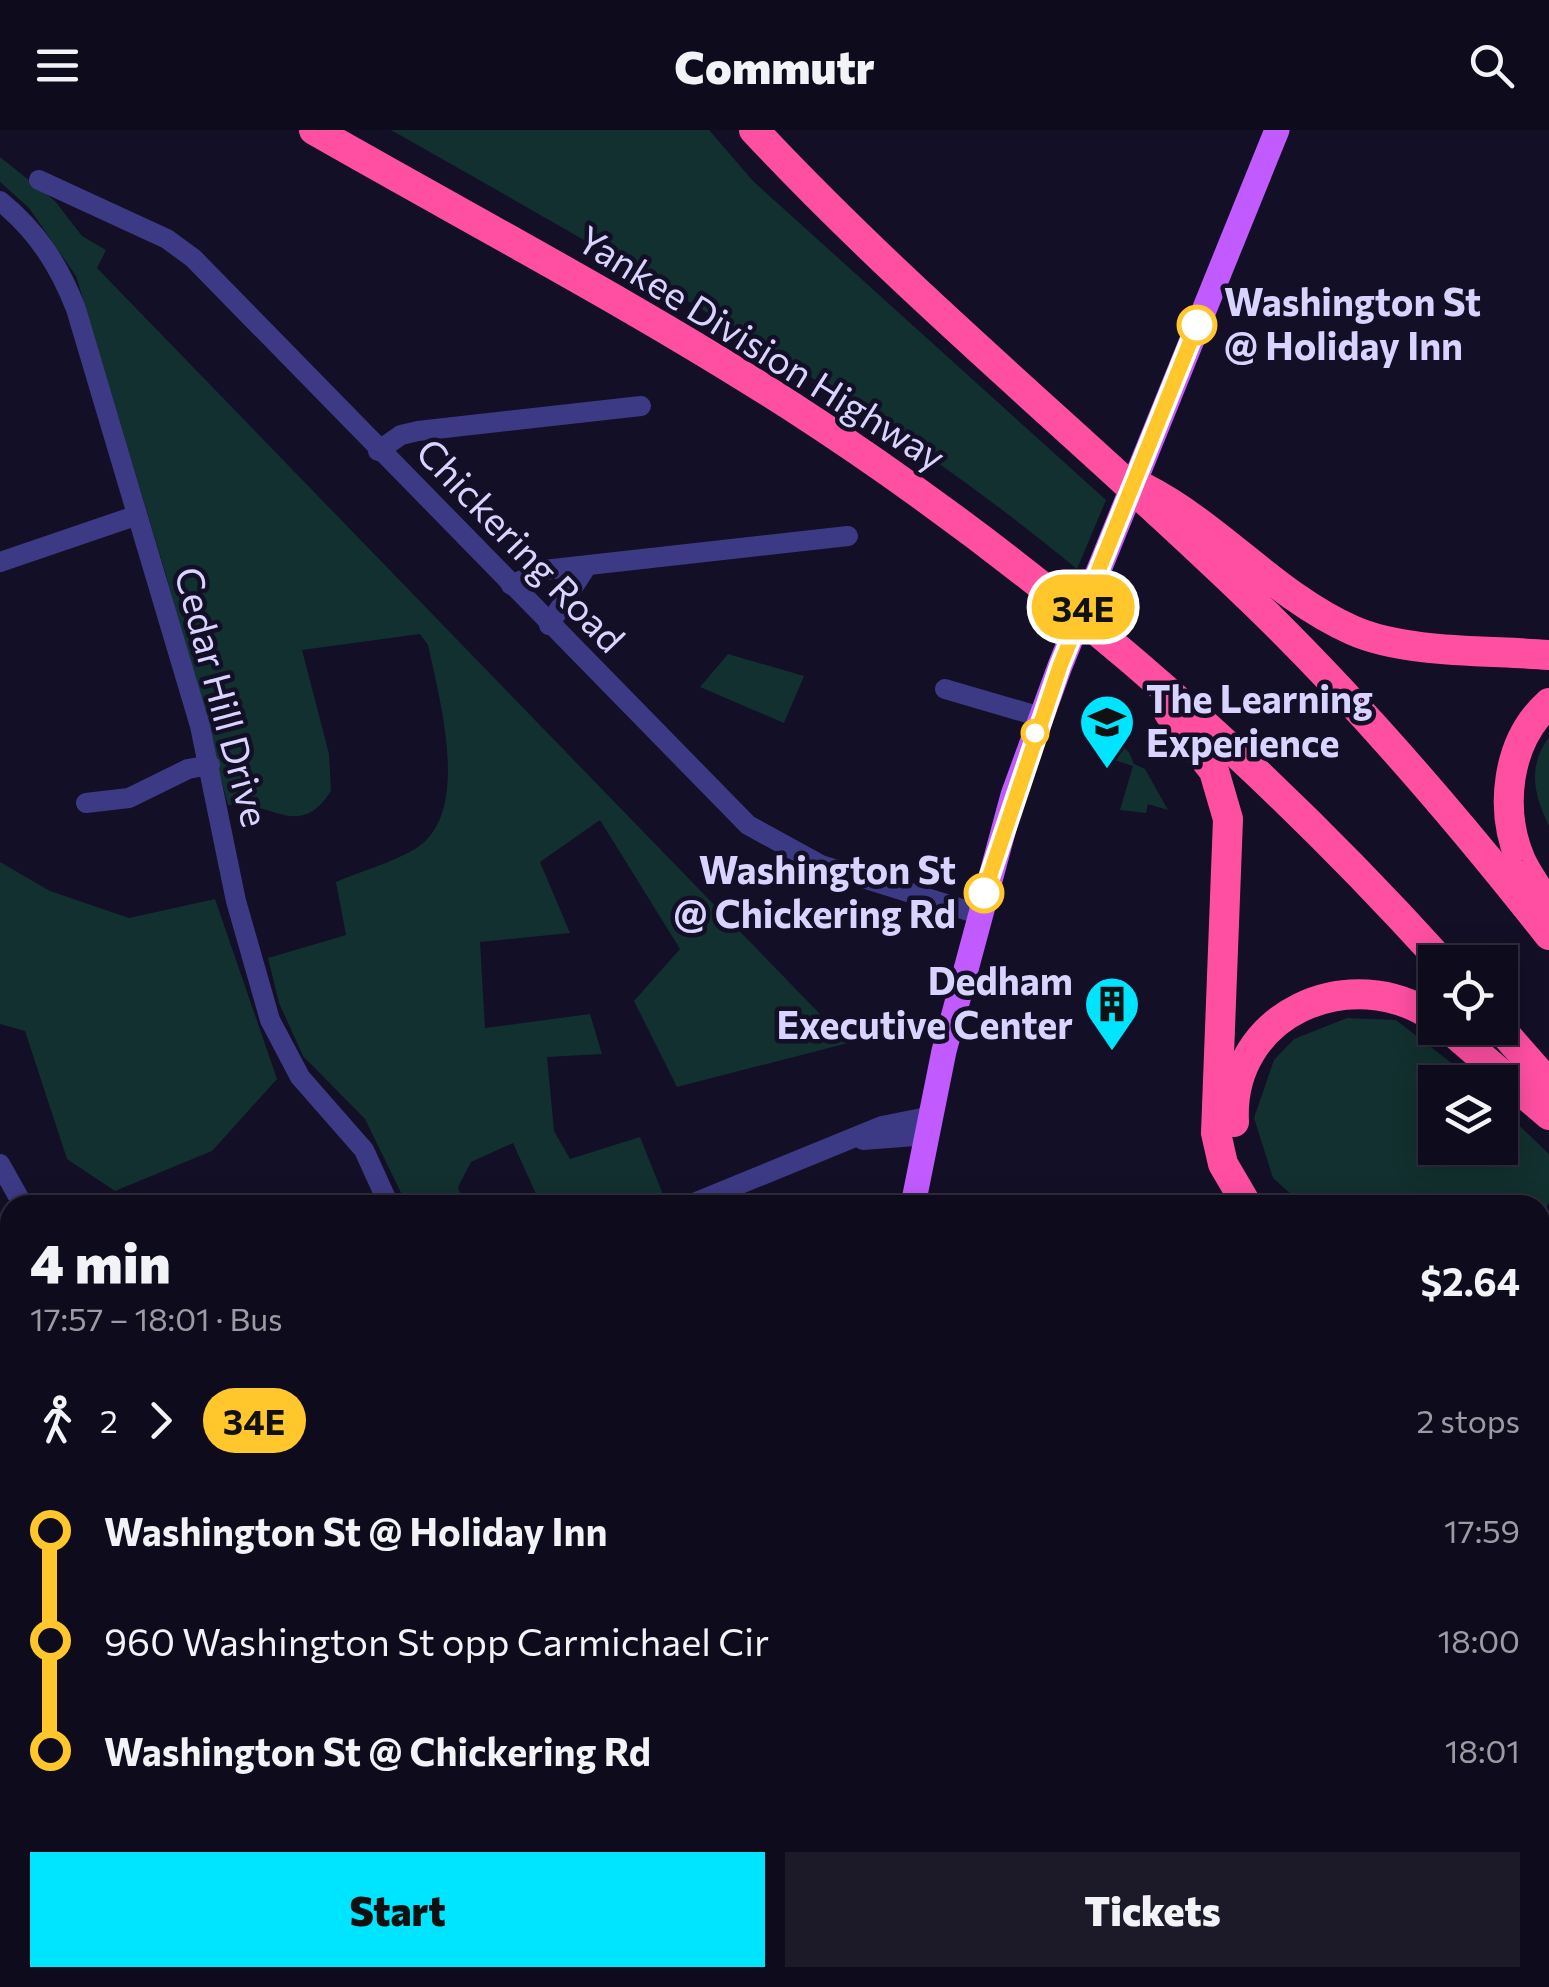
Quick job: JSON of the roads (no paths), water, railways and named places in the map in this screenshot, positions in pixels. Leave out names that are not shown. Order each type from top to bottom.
[{"type":"highway","name":"Yankee Division Highway","points":[[314,130],[793,407],[980,538],[1130,658],[1296,808],[1426,945]]},
{"type":"highway","points":[[754,130],[883,260],[1333,683],[1419,777],[1549,935]]},
{"type":"highway","points":[[1111,471],[1180,506],[1246,561],[1354,632],[1384,640],[1549,655]]},
{"type":"highway","points":[[1130,658],[1200,749],[1223,796],[1229,855],[1216,1133],[1223,1164],[1241,1195]]},
{"type":"highway","points":[[1549,703],[1521,741],[1509,798],[1516,847],[1549,911]]},
{"type":"highway","points":[[1262,1195],[1248,1178],[1234,1136],[1235,1095],[1256,1044],[1287,1013],[1314,999],[1344,992],[1388,995],[1418,1010]]},
{"type":"highway","points":[[1468,1045],[1549,1116]]},
{"type":"highway","points":[[1515,1045],[1549,1084]]},
{"type":"main road","points":[[915,1195],[978,914],[1041,717],[1277,130]]},
{"type":"street","name":"Chickering Road","points":[[39,180],[168,239],[192,258],[728,808],[770,840],[847,875],[978,914]]},
{"type":"street","name":"Cedar Hill Drive","points":[[0,201],[43,244],[62,272],[210,765],[236,901],[270,1020],[300,1077],[364,1150],[384,1195]]},
{"type":"street","points":[[378,450],[401,435],[418,431],[641,406]]},
{"type":"street","points":[[0,562],[135,516]]},
{"type":"street","points":[[511,585],[532,572],[848,536]]},
{"type":"street","points":[[549,625],[586,568]]},
{"type":"street","points":[[944,689],[1041,717]]},
{"type":"street","points":[[86,803],[117,801],[188,769],[210,765]]},
{"type":"street","points":[[715,1195],[894,1122],[930,1126]]},
{"type":"street","points":[[0,1164],[17,1195]]},
{"type":"place","name":"Washington St @ Holiday Inn","points":[[1197,325]]},
{"type":"place","name":"The Learning Experience","points":[[1107,771]]},
{"type":"place","name":"Washington St @ Chickering Rd","points":[[984,893]]},
{"type":"place","name":"Dedham Executive Center","points":[[1112,1053]]}]
